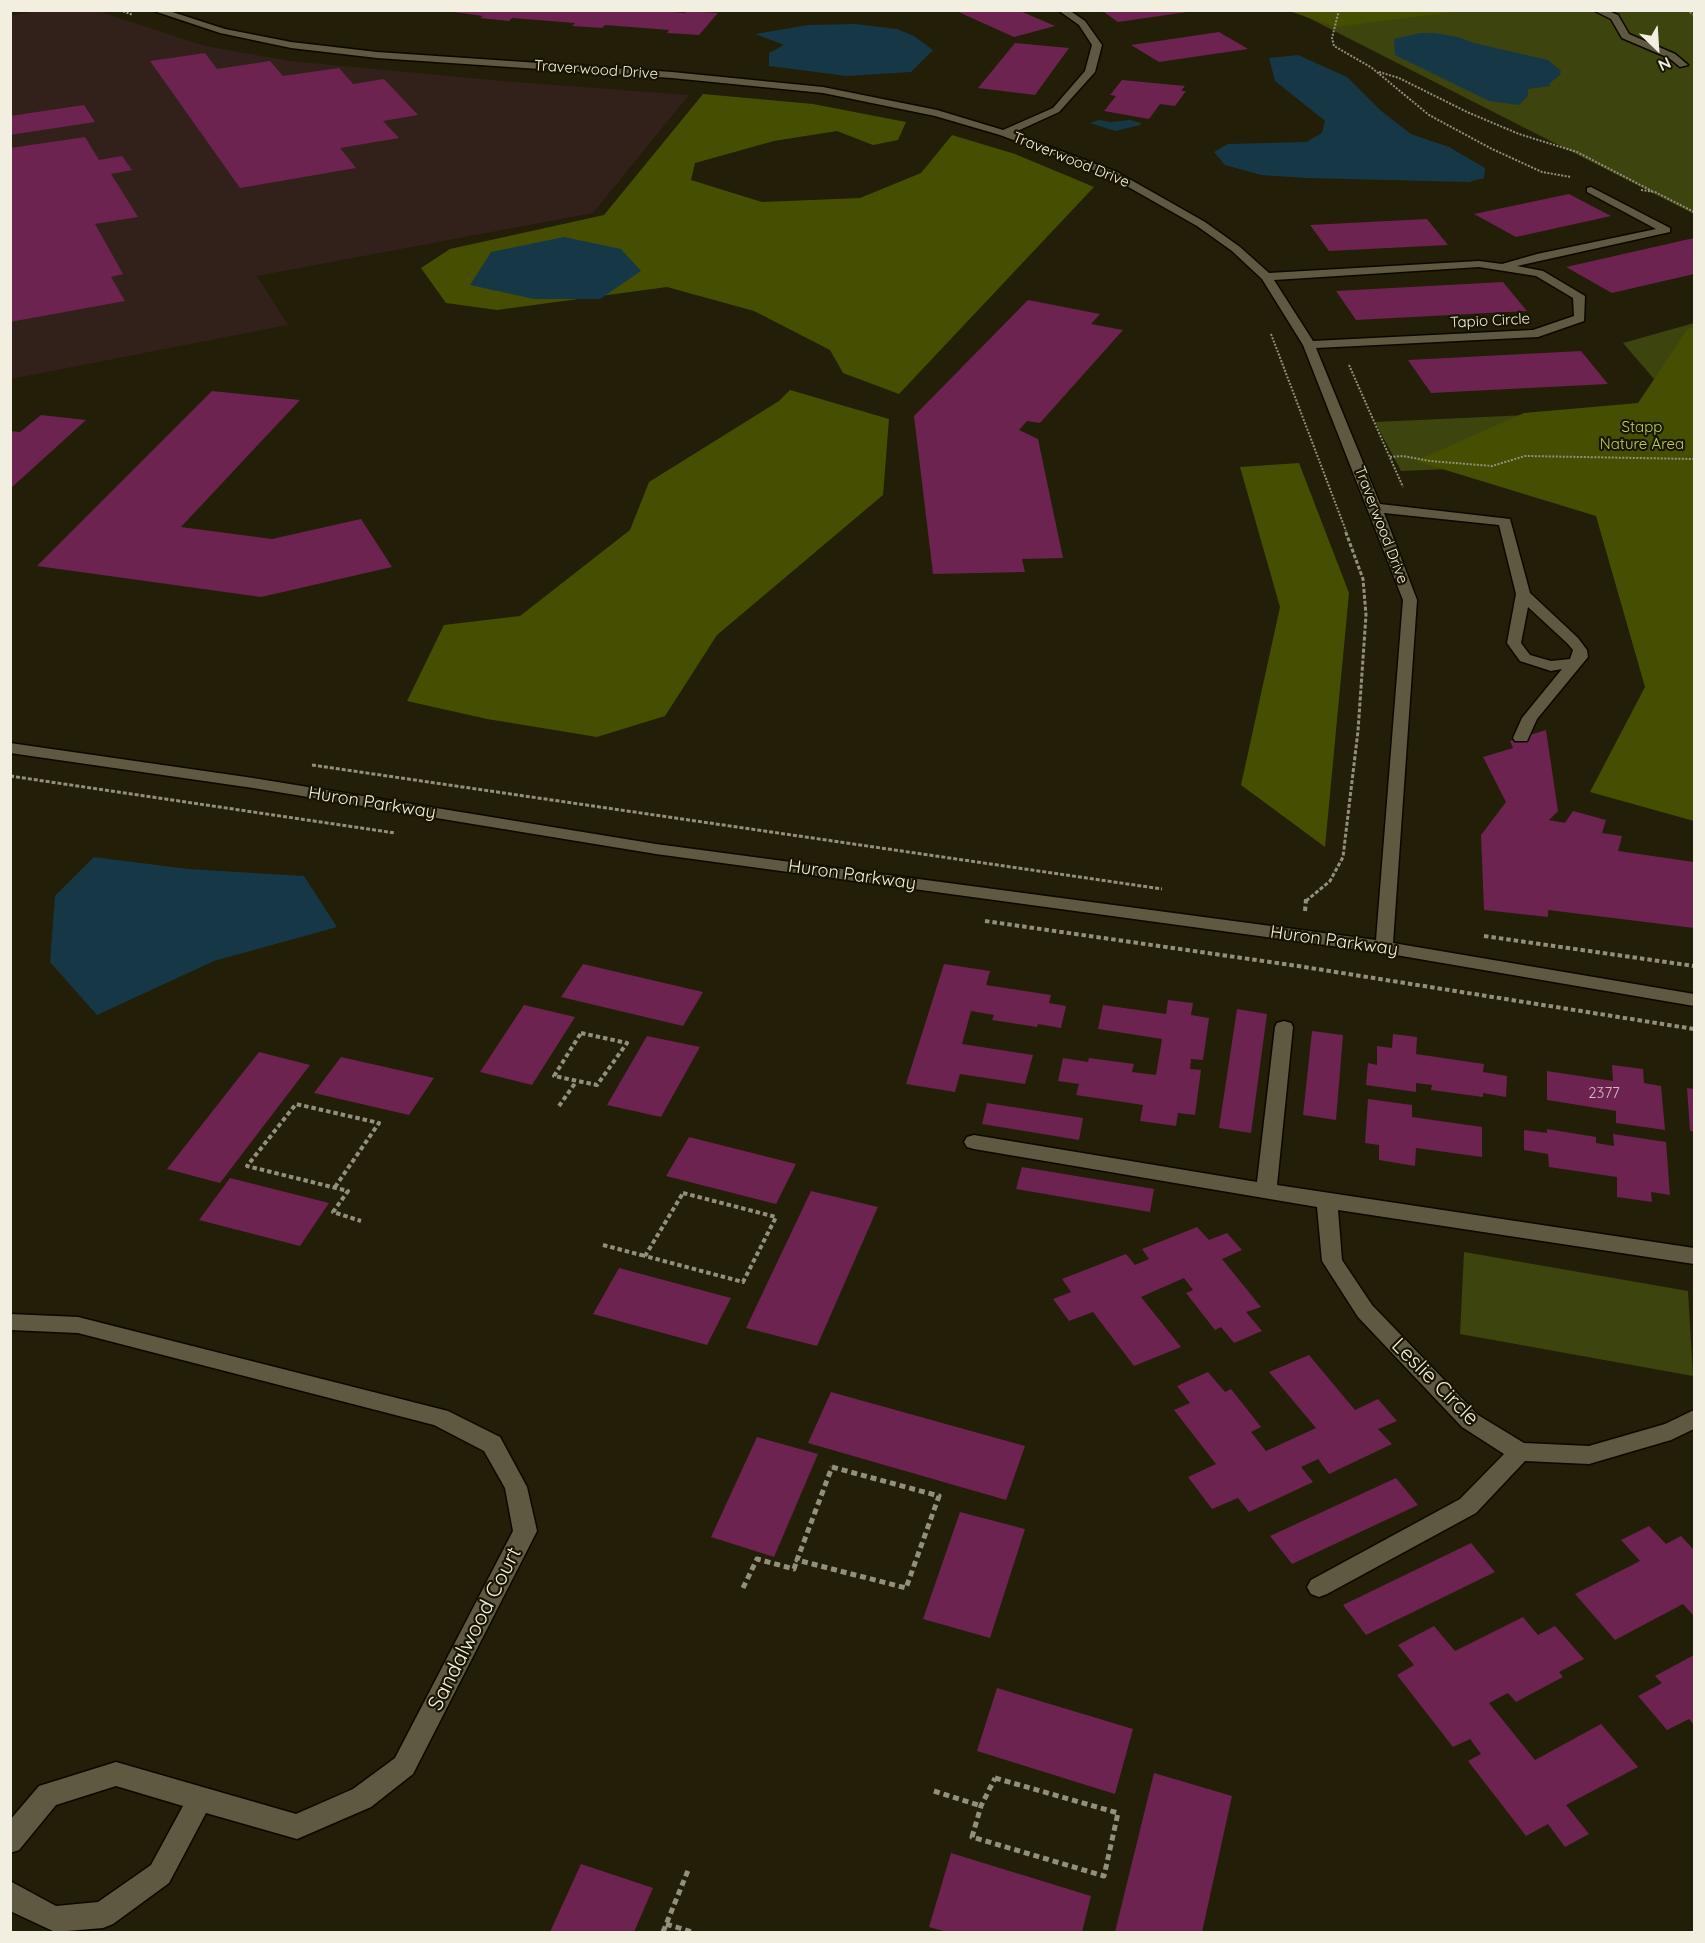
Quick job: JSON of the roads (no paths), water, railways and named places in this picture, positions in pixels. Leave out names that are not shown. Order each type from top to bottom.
[{"type":"street","name":"Traverwood Drive","points":[[155,10],[224,30],[291,45],[377,56],[672,75],[823,90],[937,113],[1004,133],[1113,174],[1201,224],[1236,249],[1266,278],[1309,345],[1410,600],[1384,947]]},
{"type":"street","points":[[1004,133],[1056,110],[1090,72],[1097,45],[1082,23],[1062,10]]},
{"type":"street","points":[[1597,10],[1615,17],[1625,36],[1672,56],[1683,65]]},
{"type":"street","points":[[1501,267],[1537,256],[1666,230],[1591,190]]},
{"type":"street","name":"Tapio Circle","points":[[1266,278],[1479,264],[1539,273],[1579,296],[1580,318],[1534,334],[1309,345]]},
{"type":"street","points":[[1375,508],[1505,522],[1523,594],[1514,643],[1517,650],[1526,657],[1551,666],[1575,663]]},
{"type":"street","points":[[1521,738],[1530,718],[1580,657],[1580,650],[1573,641],[1523,594]]},
{"type":"street","name":"Huron Parkway","points":[[10,748],[253,783],[656,849],[1384,947],[1695,1000]]},
{"type":"street","points":[[1266,1191],[1284,1027]]},
{"type":"street","points":[[974,1142],[1328,1201],[1695,1256]]},
{"type":"street","name":"Leslie Circle","points":[[1328,1201],[1332,1261],[1365,1311],[1470,1421],[1520,1452],[1588,1455],[1671,1431],[1694,1421]]},
{"type":"street","name":"Sandalwood Court","points":[[10,1322],[78,1325],[440,1417],[492,1444],[516,1487],[525,1532],[404,1766],[362,1798],[297,1827],[116,1774],[48,1795],[10,1841]]},
{"type":"street","points":[[1318,1587],[1468,1506],[1520,1452]]},
{"type":"street","points":[[10,1894],[12,1898],[56,1919],[103,1915],[159,1874],[200,1798]]},
{"type":"water","points":[[855,24],[897,29],[914,36],[933,50],[911,72],[847,76],[769,66],[769,53],[784,45],[755,34],[808,25]]},
{"type":"water","points":[[1420,33],[1458,37],[1474,43],[1548,60],[1561,71],[1560,75],[1550,83],[1550,86],[1528,89],[1528,96],[1519,105],[1489,101],[1395,55],[1394,39]]},
{"type":"water","points":[[1298,55],[1347,77],[1380,110],[1411,134],[1449,147],[1485,168],[1484,178],[1469,182],[1307,178],[1261,175],[1225,165],[1214,152],[1228,144],[1306,142],[1322,133],[1325,121],[1275,81],[1269,58]]},
{"type":"water","points":[[1099,120],[1111,122],[1130,120],[1141,123],[1115,131],[1090,123]]},
{"type":"water","points":[[564,237],[621,249],[641,271],[600,299],[534,299],[470,285],[491,252]]},
{"type":"water","points":[[94,857],[188,869],[304,876],[337,927],[214,961],[97,1015],[50,962],[55,896]]},
{"type":"park label","name":"Stapp Nature Area","points":[[1642,436]]}]
